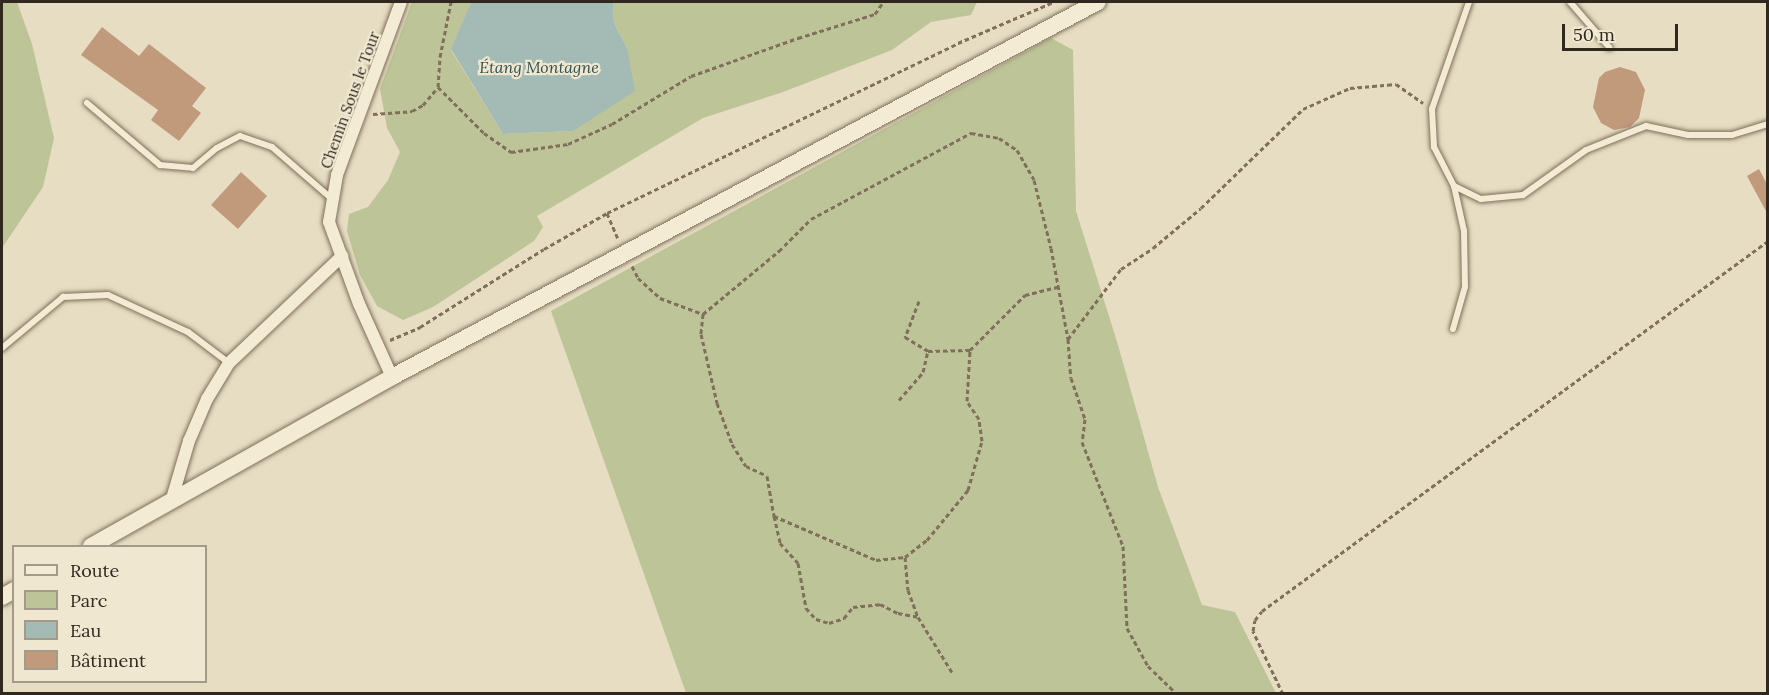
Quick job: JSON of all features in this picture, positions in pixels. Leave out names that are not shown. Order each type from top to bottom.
[{"type":"street","name":"Chemin Sous le Tour","points":[[392,377],[329,222],[337,175],[401,2]]},
{"type":"street","points":[[93,545],[392,377],[1091,6]]},
{"type":"street","points":[[171,502],[189,441],[207,399],[229,363],[342,256]]},
{"type":"lane","points":[[1453,328],[1465,287],[1464,231],[1454,186],[1434,147],[1432,109],[1469,2]]},
{"type":"lane","points":[[1570,2],[1610,47]]},
{"type":"lane","points":[[87,103],[160,165],[193,168],[217,147],[240,136],[272,147],[333,199]]},
{"type":"lane","points":[[1454,186],[1482,199],[1522,195],[1586,150],[1646,126],[1688,135],[1732,135],[1767,124]]},
{"type":"lane","points":[[2,348],[63,297],[108,295],[188,332],[229,363]]},
{"type":"path","points":[[359,116],[412,111],[423,105],[438,87],[440,57],[450,2]]},
{"type":"path","points":[[438,87],[484,133],[511,152],[568,144],[612,124],[691,76],[798,38],[875,14],[883,2]]},
{"type":"path","points":[[378,345],[420,327],[544,249],[607,213],[958,43],[1053,2]]},
{"type":"path","points":[[1068,339],[1120,269],[1153,248],[1201,208],[1303,109],[1350,88],[1396,84],[1432,109]]},
{"type":"path","points":[[918,617],[898,614],[880,604],[853,607],[844,618],[830,623],[816,619],[806,608],[798,562],[780,543],[767,476],[746,466],[732,444],[717,403],[701,334],[703,314],[779,251],[811,219],[971,133],[999,138],[1017,150],[1034,180],[1068,339],[1071,378],[1085,419],[1082,442],[1123,546],[1127,628],[1148,666],[1177,693]]},
{"type":"path","points":[[607,213],[624,253],[638,278],[660,297],[703,314]]},
{"type":"path","points":[[1282,693],[1253,631],[1255,620],[1262,611],[1767,240]]},
{"type":"path","points":[[774,516],[876,560],[905,557],[927,540],[968,490],[982,441],[979,419],[967,401],[970,350],[1025,295],[1058,287]]},
{"type":"path","points":[[918,300],[905,337],[928,351],[970,350]]},
{"type":"path","points":[[899,400],[923,372],[928,351]]},
{"type":"path","points":[[905,557],[908,590],[918,617],[953,674]]},
{"type":"green space","points":[[2,2],[17,2],[32,44],[54,138],[43,187],[2,248]]},
{"type":"green space","points":[[412,2],[471,2],[451,50],[503,134],[573,131],[627,48],[614,23],[613,2],[977,2],[971,15],[931,22],[892,50],[783,92],[703,118],[537,216],[543,227],[534,241],[433,307],[403,320],[377,306],[360,275],[347,231],[349,214],[368,207],[388,180],[400,152],[387,128],[380,89]]},
{"type":"green space","points":[[1051,38],[1073,50],[1076,211],[1118,345],[1158,487],[1202,605],[1235,612],[1276,693],[686,693],[551,311]]},
{"type":"water","name":"Étang Montagne","points":[[471,2],[613,2],[614,23],[627,48],[635,91],[573,131],[503,134],[451,49]]},
{"type":"building","points":[[102,27],[139,56],[149,44],[206,88],[192,106],[201,113],[179,141],[151,120],[158,110],[81,55]]},
{"type":"building","points":[[1620,67],[1636,72],[1645,90],[1639,118],[1630,127],[1614,130],[1601,123],[1593,107],[1599,78],[1605,72]]},
{"type":"building","points":[[1759,169],[1767,184],[1767,213],[1747,176]]},
{"type":"building","points":[[241,172],[267,196],[238,229],[211,205]]}]
